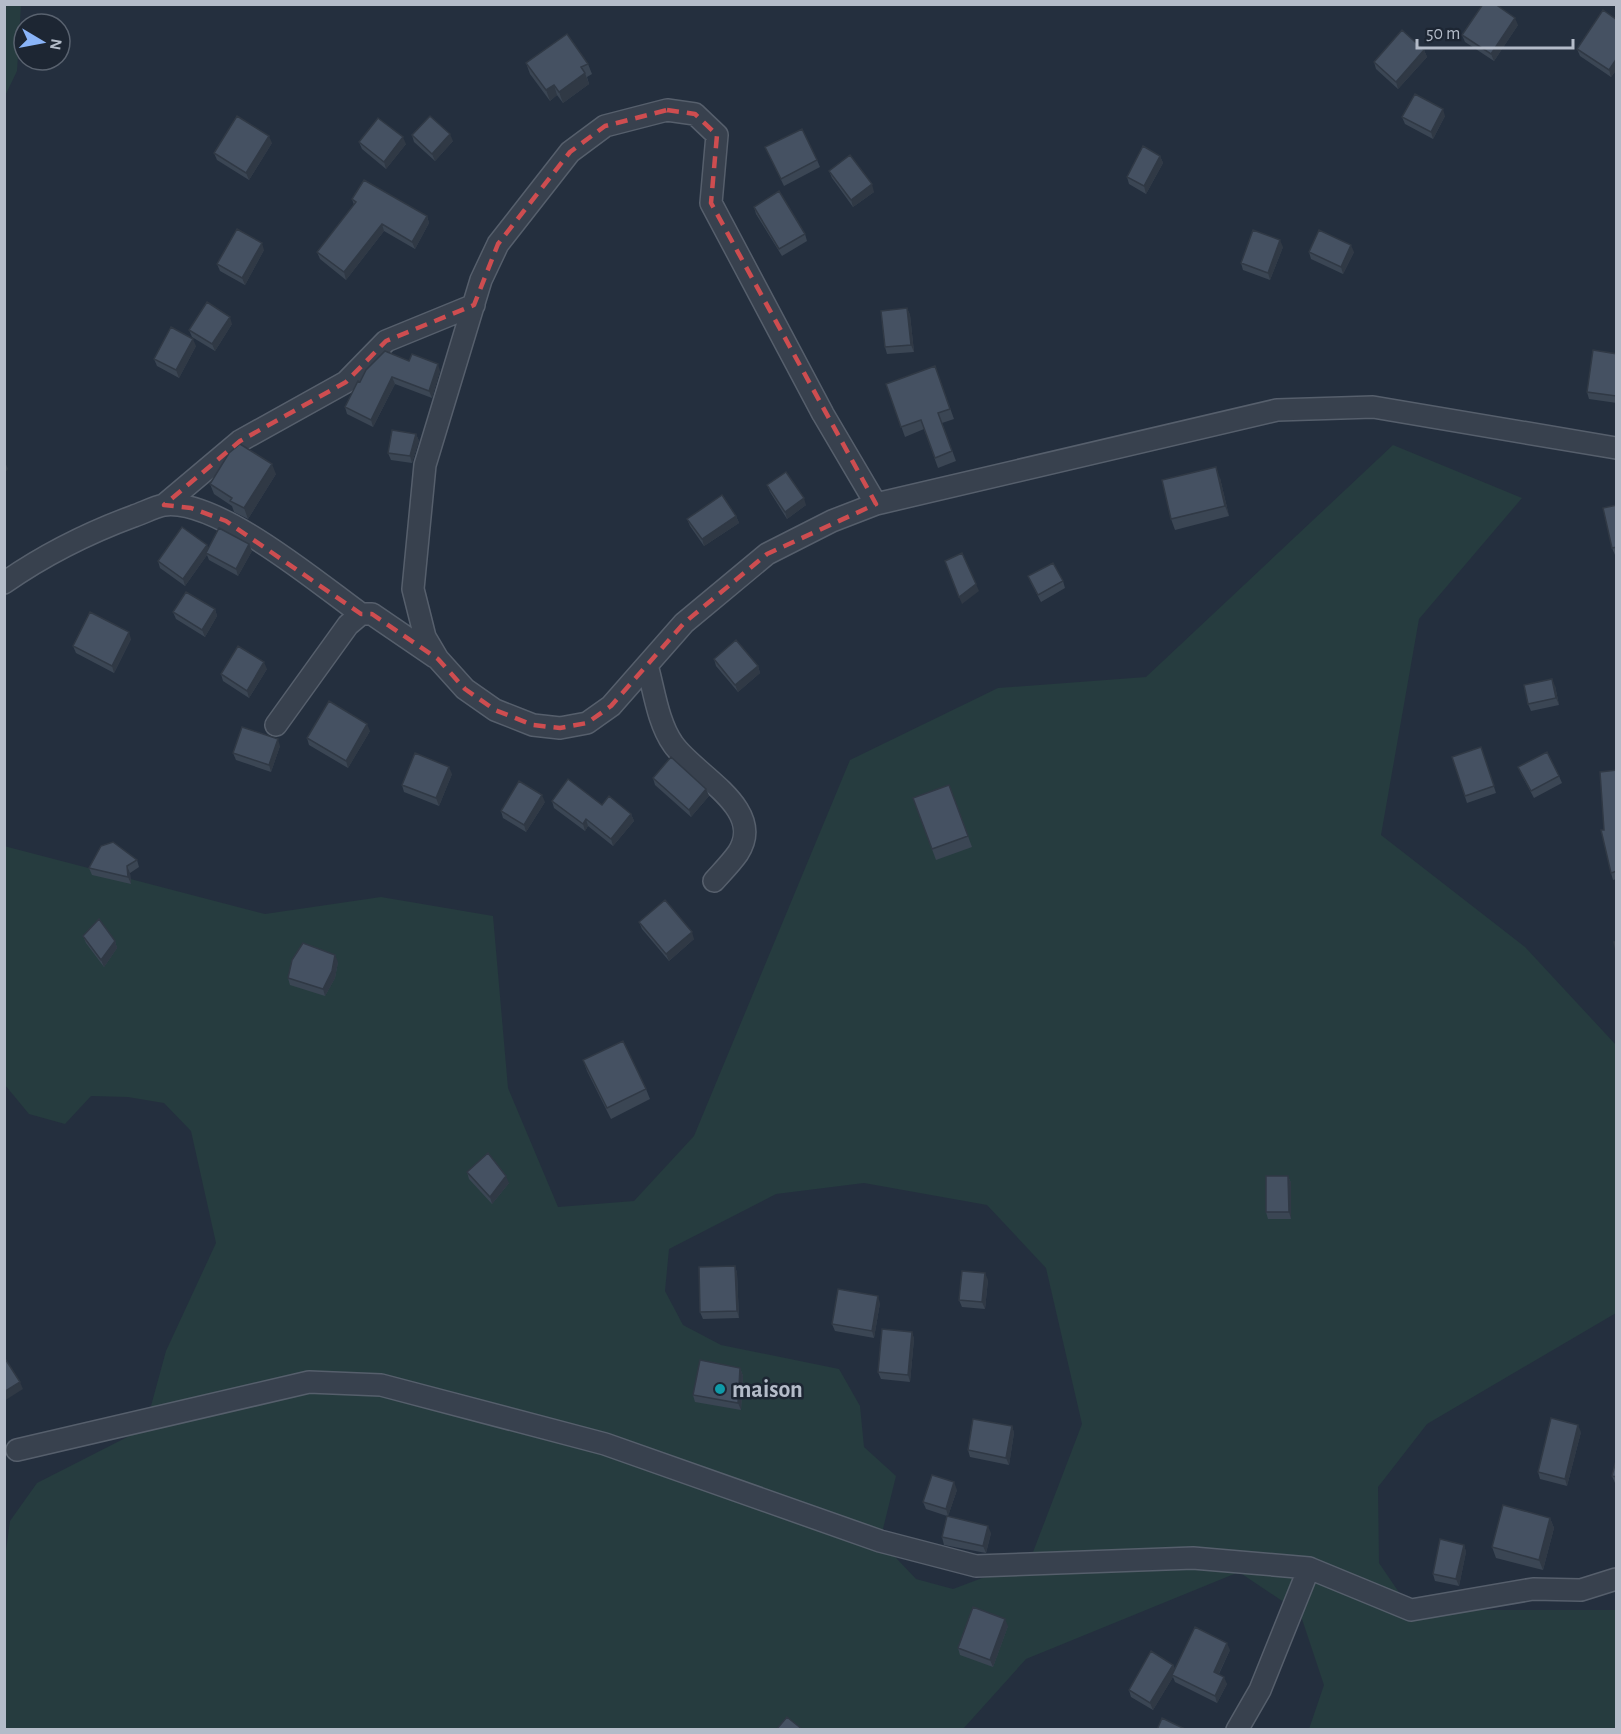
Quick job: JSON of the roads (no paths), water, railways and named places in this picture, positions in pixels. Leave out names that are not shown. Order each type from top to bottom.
[{"type":"street","points":[[438,660],[425,637],[414,589],[417,532],[425,465],[481,280],[498,244],[570,152],[605,126],[667,110],[695,114],[717,135],[711,203],[823,414],[876,504]]},
{"type":"street","points":[[4,583],[72,543],[108,525],[164,505],[240,441],[346,382],[386,341],[474,305]]},
{"type":"street","points":[[164,505],[191,508],[226,521],[361,614],[372,614],[438,660],[465,689],[495,710],[533,725],[560,728],[587,723],[611,706],[684,623],[767,554],[832,521],[876,504],[1276,411],[1373,407],[1617,448]]},
{"type":"street","points":[[276,725],[348,625],[361,614]]},
{"type":"street","points":[[647,665],[672,744],[728,798],[744,817],[744,835],[739,851],[714,882]]},
{"type":"street","points":[[17,1450],[309,1382],[381,1385],[605,1444],[880,1541],[976,1566],[1193,1558],[1309,1568],[1411,1610],[1533,1589],[1581,1590],[1617,1579]]},
{"type":"street","points":[[1236,1730],[1260,1690],[1309,1568]]},
{"type":"place","name":"maison","points":[[720,1389]]}]
